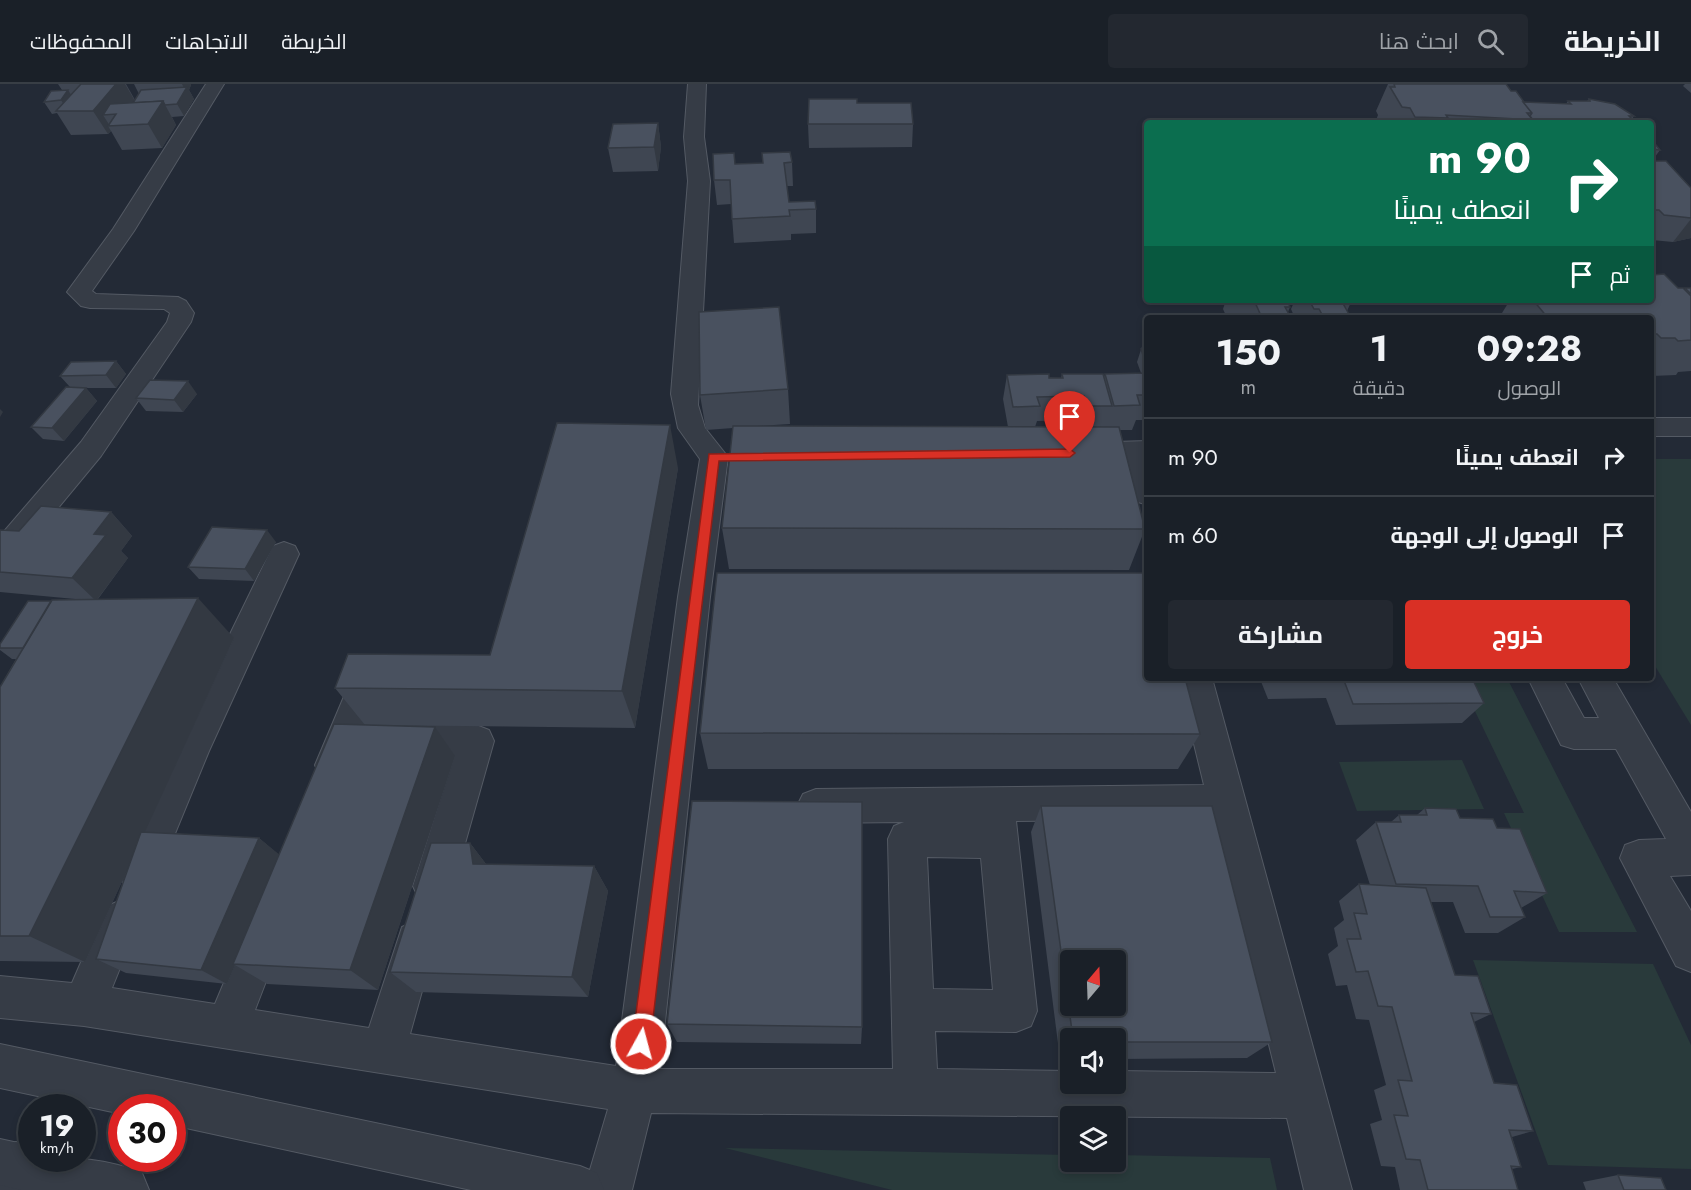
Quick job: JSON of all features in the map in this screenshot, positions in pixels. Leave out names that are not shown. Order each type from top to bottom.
[{"type":"street","points":[[0,557],[91,449],[179,322],[182,313],[177,306],[169,302],[90,301],[79,292],[123,231],[215,84]]},
{"type":"street","points":[[608,1190],[635,1091],[688,808],[706,597],[710,499],[725,457],[694,435],[685,417],[684,394],[699,181],[694,137],[697,84]]},
{"type":"street","points":[[1654,427],[1691,427]]},
{"type":"street","points":[[1054,454],[1142,451]]},
{"type":"street","points":[[84,1005],[191,751],[284,554]]},
{"type":"street","points":[[318,801],[376,659]]},
{"type":"street","points":[[1196,681],[1328,1190]]},
{"type":"street","points":[[1547,681],[1574,734],[1626,734]]},
{"type":"street","points":[[1597,681],[1691,848]]},
{"type":"street","points":[[344,736],[476,741],[383,1052]]},
{"type":"street","points":[[916,1091],[907,839],[998,822],[1228,802]]},
{"type":"street","points":[[787,807],[998,822]]},
{"type":"street","points":[[913,1010],[1016,1011],[998,822]]},
{"type":"street","points":[[1691,857],[1639,858],[1691,951]]},
{"type":"street","points":[[226,1028],[279,898]]},
{"type":"street","points":[[0,997],[84,1005],[635,1091],[916,1091],[1302,1096]]},
{"type":"street","points":[[0,1066],[580,1190]]},
{"type":"street","points":[[7,1172],[125,1190]]},
{"type":"shaded area","points":[[1654,459],[1691,459],[1691,725],[1654,664]]},
{"type":"shaded area","points":[[1460,681],[1509,681],[1637,932],[1559,932],[1504,813],[1524,813]]},
{"type":"shaded area","points":[[1462,760],[1484,809],[1357,811],[1339,762]]},
{"type":"shaded area","points":[[1473,960],[1653,964],[1691,1045],[1691,1169],[1548,1165]]},
{"type":"shaded area","points":[[725,1148],[1060,1155],[1060,1172],[1126,1172],[1126,1155],[1270,1158],[1277,1190],[892,1190]]},
{"type":"building","points":[[81,84],[116,84],[93,111],[56,111]]},
{"type":"building","points":[[1394,84],[1506,84],[1511,91],[1516,91],[1532,113],[1527,113],[1533,120],[1446,115],[1448,118],[1415,117],[1410,108],[1402,107],[1390,87],[1395,87]]},
{"type":"building","points":[[187,87],[177,104],[165,105],[163,101],[133,103],[141,90]]},
{"type":"building","points":[[68,90],[61,100],[44,102],[51,91]]},
{"type":"building","points":[[809,99],[857,99],[857,103],[911,103],[913,124],[808,124]]},
{"type":"building","points":[[1589,99],[1615,104],[1634,116],[1629,116],[1633,120],[1533,120],[1530,116],[1532,113],[1523,102],[1571,104],[1568,101],[1590,101]]},
{"type":"building","points":[[163,101],[148,124],[108,126],[116,114],[103,115],[110,104]]},
{"type":"building","points":[[658,123],[654,147],[608,148],[613,124]]},
{"type":"building","points":[[790,152],[792,162],[784,163],[789,202],[815,201],[816,209],[789,210],[790,216],[732,219],[730,180],[714,180],[713,154],[734,153],[735,164],[763,163],[762,153]]},
{"type":"building","points":[[1654,161],[1666,161],[1691,188],[1691,218],[1664,215],[1659,210],[1654,210]]},
{"type":"building","points":[[1664,274],[1678,288],[1683,288],[1691,296],[1691,340],[1678,341],[1675,338],[1661,338],[1654,334],[1654,315],[1546,315],[1536,303],[1654,303],[1654,275]]},
{"type":"building","points":[[1255,303],[1288,303],[1290,307],[1285,307],[1289,315],[1261,315]]},
{"type":"building","points":[[1311,303],[1343,303],[1349,315],[1322,315],[1319,309],[1314,309]]},
{"type":"building","points":[[779,307],[788,389],[700,395],[699,312]]},
{"type":"building","points":[[116,361],[106,375],[60,376],[71,362]]},
{"type":"building","points":[[1144,373],[1144,395],[1137,395],[1140,405],[1114,406],[1105,374]]},
{"type":"building","points":[[1049,374],[1049,378],[1063,378],[1062,374],[1103,374],[1112,406],[1086,406],[1084,396],[1037,397],[1040,406],[1013,407],[1007,375]]},
{"type":"building","points":[[150,380],[188,381],[174,400],[136,398]]},
{"type":"building","points":[[66,387],[86,388],[52,428],[31,427]]},
{"type":"building","points":[[557,423],[670,425],[622,691],[335,688],[348,654],[490,655]]},
{"type":"building","points":[[733,426],[1119,427],[1144,525],[1144,529],[722,528]]},
{"type":"building","points":[[41,506],[111,512],[94,534],[106,535],[72,578],[0,572],[0,530],[19,531]]},
{"type":"building","points":[[212,527],[267,530],[245,569],[188,567]]},
{"type":"building","points":[[717,573],[1144,573],[1144,681],[1186,681],[1200,734],[700,733]]},
{"type":"building","points":[[198,598],[29,936],[0,936],[0,687],[52,600]]},
{"type":"building","points":[[28,601],[51,601],[23,648],[0,648],[0,644]]},
{"type":"building","points":[[1344,681],[1473,681],[1484,703],[1353,704]]},
{"type":"building","points":[[334,724],[435,727],[350,970],[233,964]]},
{"type":"building","points":[[692,801],[862,802],[862,1027],[667,1024]]},
{"type":"building","points":[[1041,806],[1212,806],[1272,1042],[1126,1042],[1126,1028],[1072,1028],[1070,1016],[1126,1016],[1126,950],[1061,950]]},
{"type":"building","points":[[1425,808],[1456,809],[1460,818],[1493,819],[1497,828],[1520,829],[1547,893],[1514,891],[1525,917],[1490,917],[1478,886],[1396,884],[1376,822],[1401,822],[1399,815],[1427,815]]},
{"type":"building","points":[[141,832],[259,838],[201,970],[96,959]]},
{"type":"building","points":[[431,843],[470,843],[473,864],[594,866],[572,977],[390,972]]},
{"type":"building","points":[[1359,884],[1426,888],[1455,975],[1478,976],[1491,1014],[1471,1013],[1494,1083],[1517,1085],[1533,1131],[1509,1130],[1521,1167],[1511,1166],[1518,1190],[1428,1190],[1420,1160],[1406,1159],[1394,1115],[1408,1116],[1398,1080],[1412,1081],[1392,1007],[1378,1006],[1368,971],[1356,972],[1347,939],[1361,939],[1354,913],[1367,914]]},
{"type":"building","points":[[1618,1175],[1661,1178],[1666,1190],[1624,1190]]},
{"type":"route","points":[[641,1044],[671,808],[694,597],[710,499],[714,457],[1070,453]]}]
